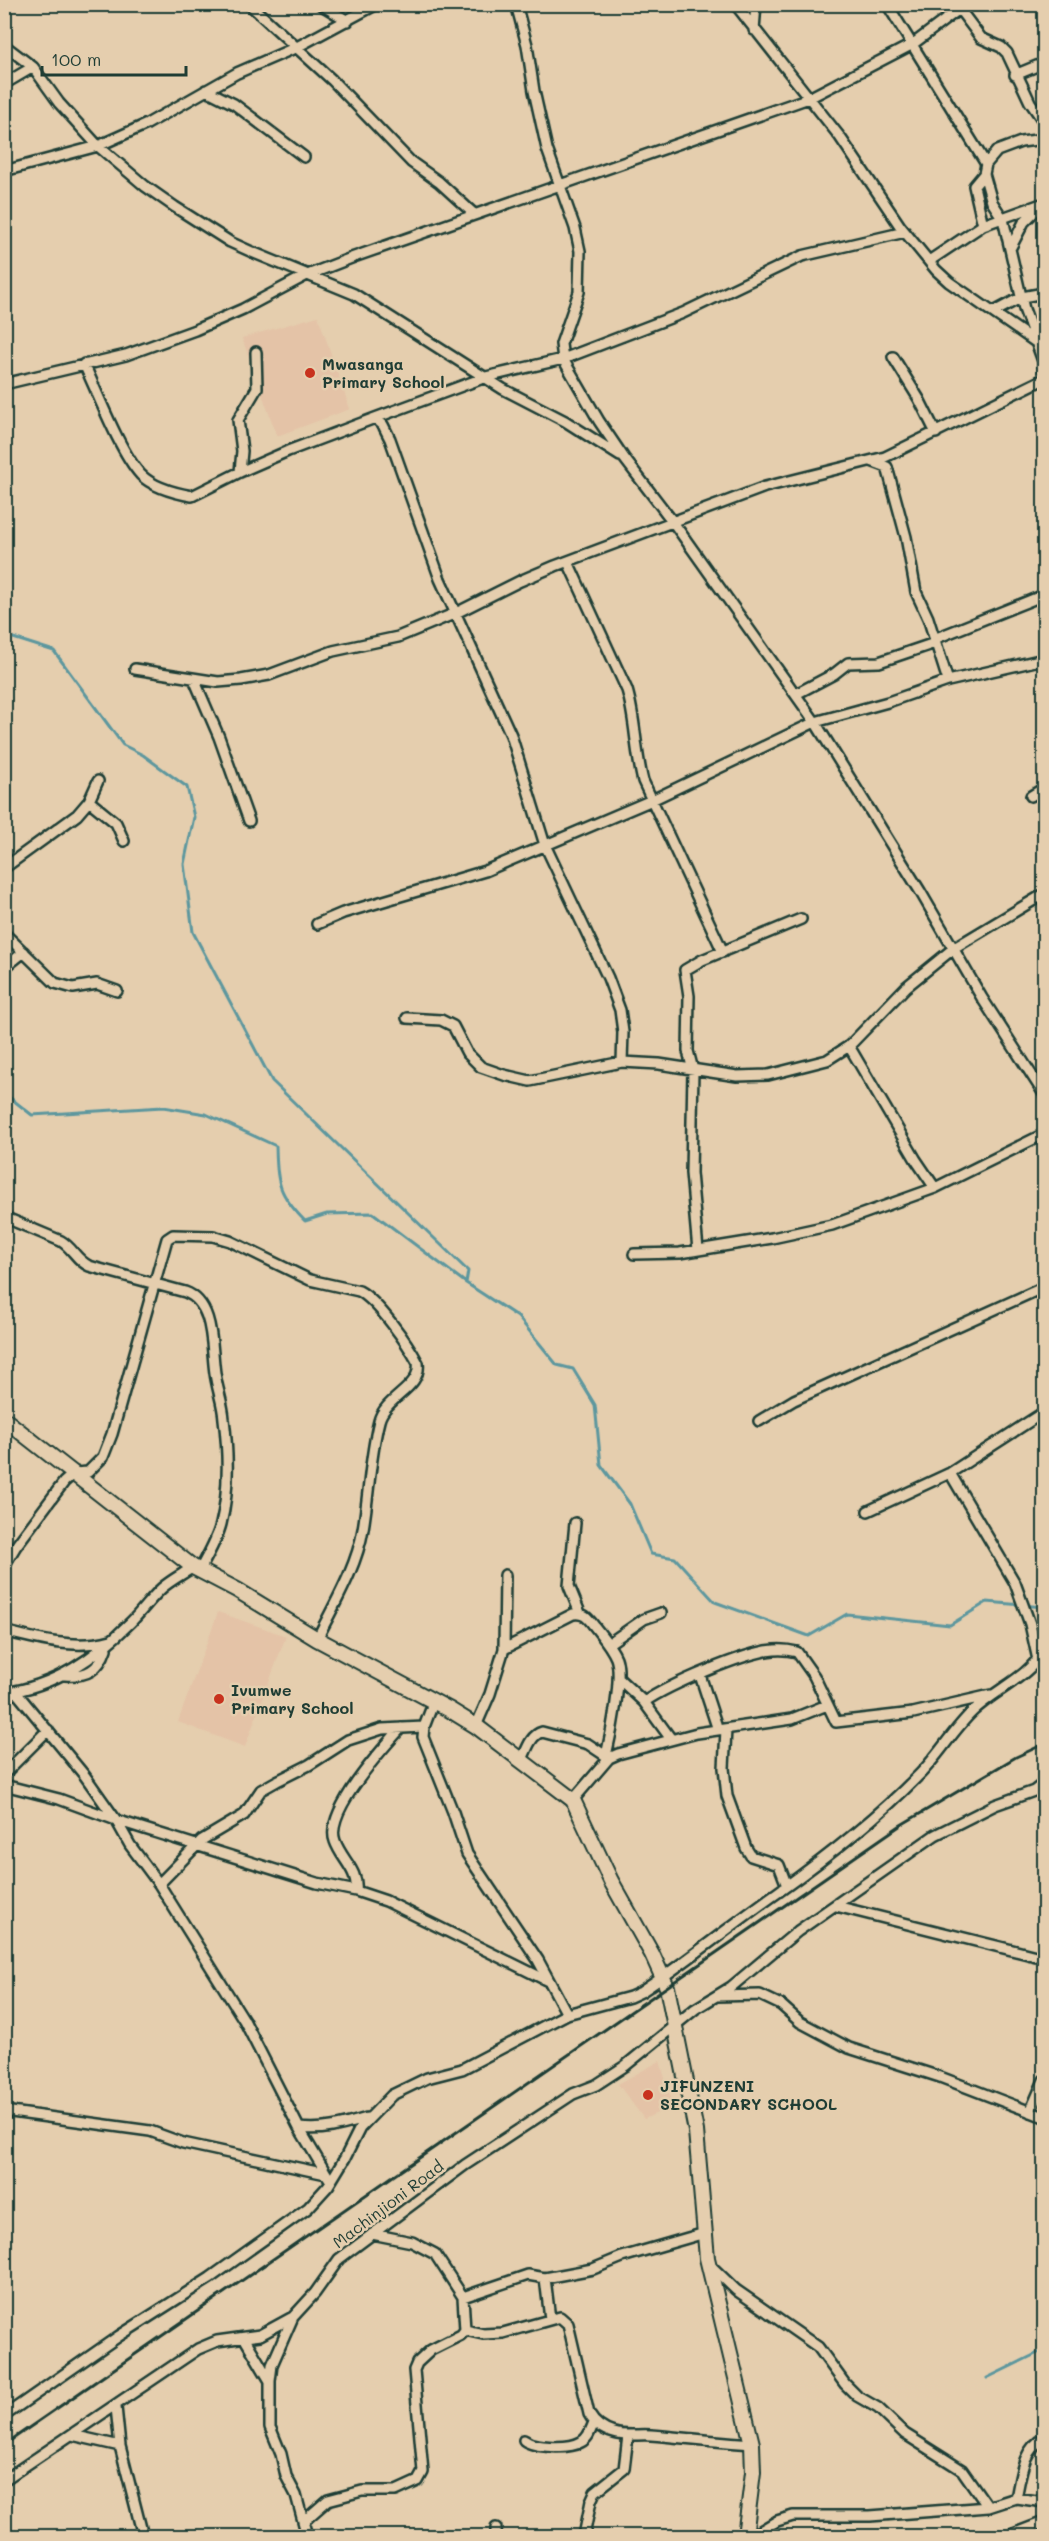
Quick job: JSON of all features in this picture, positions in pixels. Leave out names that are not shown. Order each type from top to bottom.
[{"type":"street","points":[[249,4],[297,47],[411,162],[439,182],[474,214]]},
{"type":"street","points":[[321,4],[348,21]]},
{"type":"street","points":[[516,4],[527,45],[534,91],[547,149],[575,228],[580,251],[579,292],[561,344],[563,359],[583,396],[624,458],[673,522],[815,722],[954,948],[982,998],[1044,1094]]},
{"type":"street","points":[[754,30],[756,4]]},
{"type":"street","points":[[887,4],[913,44],[985,169],[992,202],[1003,219],[1027,320],[1037,343],[1044,370]]},
{"type":"street","points":[[4,171],[98,146],[147,124],[206,90],[268,58],[297,47],[375,5]]},
{"type":"street","points":[[735,5],[840,137],[905,232],[929,261],[949,282],[1037,343],[1044,351]]},
{"type":"street","points":[[4,384],[126,355],[195,330],[243,309],[305,276],[474,214],[809,98],[913,44],[963,7],[981,38],[1002,47],[1044,123]]},
{"type":"street","points":[[4,45],[33,67],[59,103],[98,146],[145,186],[221,236],[305,276],[354,294],[503,389],[566,421],[624,458]]},
{"type":"street","points":[[1016,75],[1044,63]]},
{"type":"street","points":[[4,84],[33,67]]},
{"type":"street","points":[[206,90],[234,104],[304,157]]},
{"type":"street","points":[[983,225],[974,186],[997,151],[1008,146],[1044,139]]},
{"type":"street","points":[[929,261],[966,234],[983,225],[1043,204]]},
{"type":"street","points":[[1011,247],[1024,222],[1043,204]]},
{"type":"street","points":[[84,364],[128,457],[142,475],[154,484],[176,493],[192,496],[240,472],[375,418],[486,377],[563,359],[684,313],[802,256],[905,232]]},
{"type":"street","points":[[994,312],[1022,297],[1044,293]]},
{"type":"street","points":[[240,472],[242,451],[238,420],[257,388],[259,376],[256,352]]},
{"type":"street","points":[[893,357],[919,399],[936,433]]},
{"type":"street","points":[[135,669],[218,682],[269,675],[333,651],[398,637],[456,613],[520,581],[765,487],[871,461],[898,452],[1044,378]]},
{"type":"street","points":[[375,418],[383,425],[390,439],[440,579],[511,735],[545,845],[608,978],[620,1010],[623,1032],[622,1062]]},
{"type":"street","points":[[887,467],[898,452]]},
{"type":"street","points":[[871,461],[887,467]]},
{"type":"street","points":[[887,467],[906,537],[914,582],[948,681]]},
{"type":"street","points":[[568,562],[627,690],[632,707],[637,758],[643,781],[723,952]]},
{"type":"street","points":[[796,694],[834,674],[848,663],[879,662],[1044,595]]},
{"type":"street","points":[[317,924],[343,912],[485,871],[652,800],[815,722],[888,702],[948,681],[1044,659]]},
{"type":"street","points":[[194,679],[219,737],[249,821]]},
{"type":"street","points":[[4,868],[69,822],[89,801],[98,782]]},
{"type":"street","points":[[1030,796],[1044,788]]},
{"type":"street","points":[[89,801],[116,823],[124,841]]},
{"type":"street","points":[[407,1017],[441,1020],[453,1026],[467,1053],[481,1067],[530,1081],[622,1062],[658,1064],[737,1076],[768,1075],[827,1060],[849,1046],[906,987],[954,948],[1044,894]]},
{"type":"street","points":[[698,1250],[691,1163],[693,1070],[688,1051],[689,996],[684,970],[801,920]]},
{"type":"street","points":[[4,933],[55,983],[73,988],[97,984],[117,991]]},
{"type":"street","points":[[4,968],[24,952]]},
{"type":"street","points":[[849,1046],[935,1188]]},
{"type":"street","points":[[634,1254],[698,1250],[790,1235],[832,1225],[935,1188],[1044,1134]]},
{"type":"street","points":[[4,1217],[62,1241],[67,1244],[77,1259],[89,1266],[126,1274],[194,1295],[200,1302],[210,1330],[215,1374],[224,1416],[226,1457],[222,1516],[215,1540],[196,1569],[164,1586],[110,1643],[65,1675],[16,1692],[4,1693]]},
{"type":"street","points":[[4,1566],[53,1495],[74,1473],[88,1472],[95,1467],[108,1447],[147,1317],[153,1284],[167,1239],[173,1234],[213,1236],[248,1248],[297,1275],[366,1295],[378,1306],[418,1363],[417,1378],[389,1402],[380,1419],[363,1531],[353,1562],[317,1639]]},
{"type":"street","points":[[759,1421],[794,1400],[1044,1287]]},
{"type":"street","points":[[868,1511],[951,1473],[1044,1412]]},
{"type":"street","points":[[4,1419],[196,1569],[237,1590],[317,1639],[476,1726],[573,1800],[611,1881],[663,1977],[675,2026],[696,2131],[708,2263],[752,2444],[753,2472],[745,2536]]},
{"type":"street","points":[[951,1473],[1015,1584],[1030,1624],[1038,1660]]},
{"type":"street","points":[[573,1800],[608,1757],[618,1678],[616,1658],[587,1616],[580,1613],[569,1586],[575,1523]]},
{"type":"street","points":[[476,1726],[490,1694],[504,1649],[505,1575]]},
{"type":"street","points":[[504,1649],[580,1613]]},
{"type":"street","points":[[608,1644],[644,1620],[661,1613]]},
{"type":"street","points":[[4,1631],[68,1644],[93,1646],[110,1643]]},
{"type":"street","points":[[644,1702],[699,1675],[752,1654],[772,1650],[797,1652],[814,1676],[834,1721],[842,1722],[913,1713],[992,1694]]},
{"type":"street","points":[[4,2416],[254,2247],[315,2202],[328,2177],[345,2158],[367,2118],[382,2103],[404,2088],[430,2076],[462,2069],[567,2014],[630,1997],[663,1977],[787,1886],[838,1846],[916,1778],[938,1756],[972,1712],[992,1694],[1013,1682],[1038,1660],[1044,1650]]},
{"type":"street","points":[[699,1675],[722,1729],[727,1796],[746,1848],[751,1856],[778,1865],[787,1886]]},
{"type":"street","points":[[618,1678],[644,1702],[671,1739]]},
{"type":"street","points":[[16,1692],[48,1730],[116,1820],[130,1845],[159,1884],[244,2020],[299,2128],[328,2177]]},
{"type":"street","points":[[434,1701],[424,1727],[423,1737],[467,1854],[538,1959],[567,2014]]},
{"type":"street","points":[[521,1762],[532,1739],[537,1733],[542,1732],[588,1744],[608,1757],[671,1739],[792,1719],[827,1705]]},
{"type":"street","points":[[159,1884],[198,1845],[244,1815],[261,1790],[309,1765],[348,1740],[382,1729],[424,1727]]},
{"type":"street","points":[[356,1891],[357,1878],[335,1842],[334,1821],[358,1780],[401,1728]]},
{"type":"street","points":[[4,1774],[48,1730]]},
{"type":"street","points":[[4,1785],[59,1799],[116,1820],[334,1888],[356,1891],[386,1901],[548,1981]]},
{"type":"street","name":"Machinjioni Road","points":[[4,2480],[116,2407],[198,2349],[217,2341],[260,2336],[293,2317],[315,2293],[339,2259],[465,2165],[545,2111],[573,2094],[596,2085],[625,2066],[713,1997],[731,1987],[798,1931],[935,1835],[995,1805],[1044,1785]]},
{"type":"street","points":[[836,1906],[1044,1958]]},
{"type":"street","points":[[713,1997],[760,1995],[781,2005],[800,2022],[849,2048],[949,2080],[1044,2117]]},
{"type":"street","points":[[1030,2112],[1044,2080]]},
{"type":"street","points":[[4,2111],[150,2131],[183,2143],[328,2177]]},
{"type":"street","points":[[299,2128],[317,2130],[367,2118]]},
{"type":"street","points":[[304,2521],[328,2500],[362,2492],[396,2492],[420,2479],[423,2472],[414,2370],[425,2355],[461,2335],[465,2330],[463,2297],[435,2254],[412,2242],[372,2234]]},
{"type":"street","points":[[463,2297],[528,2275],[545,2278],[593,2269],[622,2257],[705,2234]]},
{"type":"street","points":[[708,2263],[736,2290],[818,2347],[845,2384],[861,2399],[878,2409],[905,2434],[962,2470],[988,2508]]},
{"type":"street","points":[[545,2278],[550,2319]]},
{"type":"street","points":[[293,2317],[276,2355],[270,2380],[271,2432],[279,2447],[286,2476],[296,2495],[307,2536]]},
{"type":"street","points":[[465,2330],[493,2334],[560,2318],[567,2322],[584,2393],[594,2422],[612,2433],[628,2436],[649,2435],[752,2444]]},
{"type":"street","points":[[244,2339],[270,2380]]},
{"type":"street","points":[[116,2407],[120,2446],[143,2536]]},
{"type":"street","points":[[524,2440],[539,2446],[579,2444],[588,2437],[594,2422]]},
{"type":"street","points":[[72,2435],[120,2446]]},
{"type":"street","points":[[584,2536],[589,2508],[595,2492],[624,2469],[628,2436]]},
{"type":"street","points":[[1016,2498],[1026,2455],[1033,2445],[1044,2438]]},
{"type":"street","points":[[752,2536],[777,2521],[793,2516],[870,2516],[988,2508],[1016,2498],[1044,2502]]},
{"type":"street","points":[[1008,2536],[1044,2522]]},
{"type":"shaded area","points":[[318,316],[350,409],[277,436],[242,338]]},
{"type":"shaded area","points":[[218,1612],[286,1636],[245,1747],[178,1722]]},
{"type":"shaded area","name":"JIFUNZENI SECONDARY SCHOOL","points":[[660,2061],[673,2106],[644,2119],[618,2084]]},
{"type":"waterway","points":[[4,635],[54,651],[123,745],[143,755],[187,787],[194,817],[184,864],[193,932],[272,1081],[468,1271],[466,1283]]},
{"type":"waterway","points":[[4,1093],[32,1115],[163,1107],[206,1114],[276,1146],[278,1179],[284,1195],[305,1221],[327,1214],[373,1213],[466,1283],[518,1317],[557,1365],[573,1369],[595,1405],[601,1465],[630,1504],[651,1554],[675,1558],[715,1602],[809,1636],[847,1614],[950,1625],[987,1602],[1044,1607]]},
{"type":"waterway","points":[[987,2378],[1044,2350]]},
{"type":"railway","points":[[4,2445],[901,1825],[1016,1757],[1044,1744]]},
{"type":"place","name":"Mwasanga Primary School","points":[[310,373]]},
{"type":"place","name":"Ivumwe Primary School","points":[[219,1699]]},
{"type":"place","name":"JIFUNZENI SECONDARY SCHOOL","points":[[648,2095]]}]
